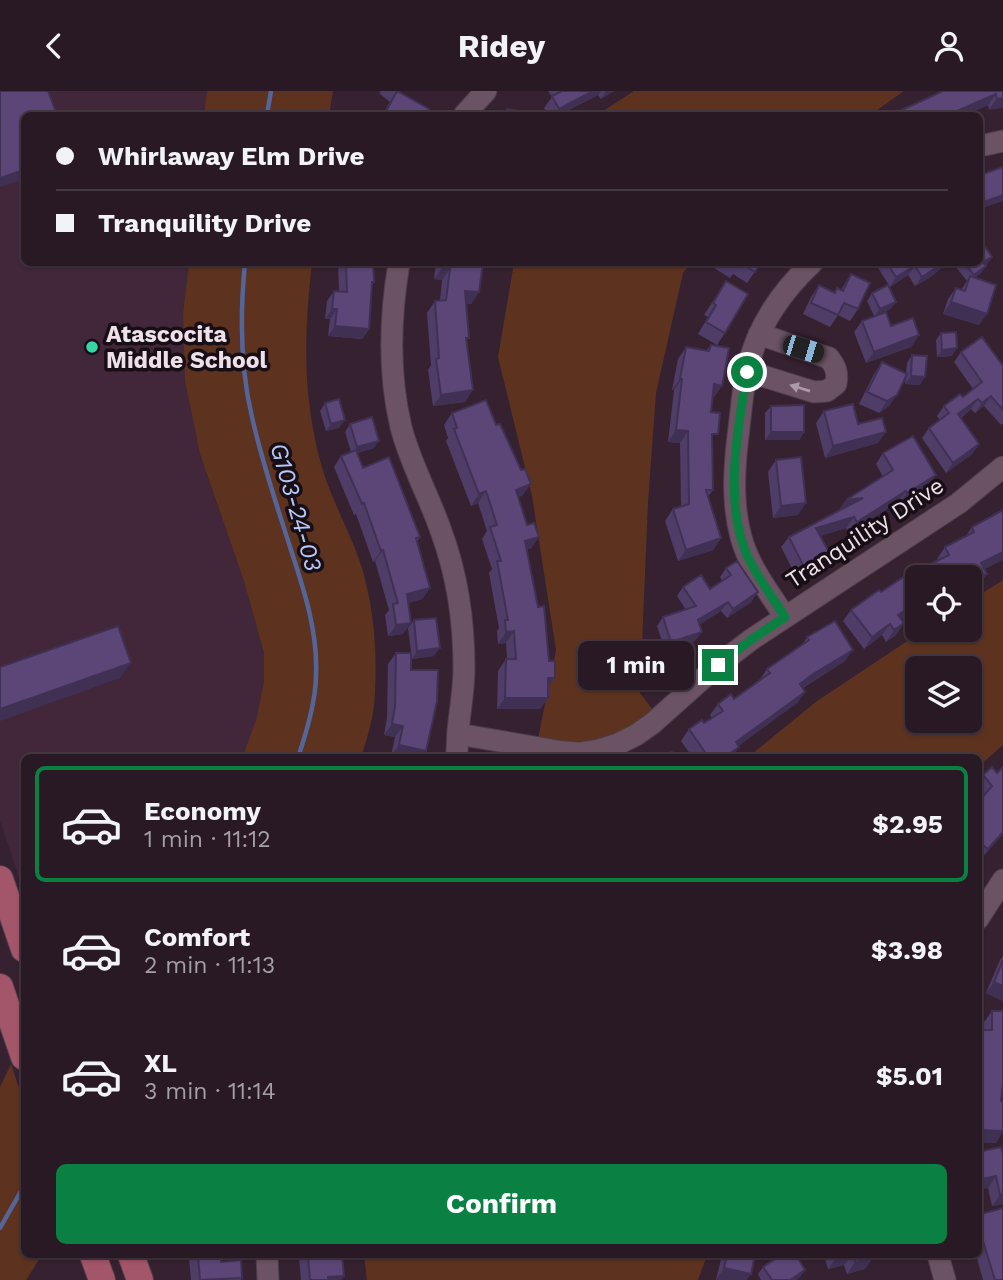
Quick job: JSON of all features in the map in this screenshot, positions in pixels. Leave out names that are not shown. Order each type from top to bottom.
[{"type":"main road","points":[[0,879],[21,940]]},
{"type":"main road","points":[[0,987],[21,1048]]},
{"type":"main road","points":[[94,1258],[102,1280]]},
{"type":"main road","points":[[132,1258],[140,1280]]},
{"type":"street","points":[[467,112],[486,91]]},
{"type":"street","points":[[983,145],[1003,141]]},
{"type":"street","points":[[399,266],[391,332],[395,397],[408,448],[442,532],[456,587],[464,668],[456,754]]},
{"type":"street","points":[[785,617],[747,555],[737,522],[736,455],[747,372],[759,334],[782,295],[809,266]]},
{"type":"street","points":[[747,372],[814,392],[827,391],[836,384],[838,375],[829,358],[759,334]]},
{"type":"street","name":"Tranquility Drive","points":[[458,734],[563,752],[580,753],[618,744],[653,723],[718,665],[752,639],[959,503],[1003,467]]},
{"type":"street","points":[[982,913],[1003,880]]},
{"type":"street","points":[[267,1258],[268,1280]]},
{"type":"street","points":[[940,1258],[945,1280]]},
{"type":"shaded area","name":"Atascocita Middle School","points":[[0,91],[207,91],[204,112],[21,112],[21,266],[189,266],[183,314],[185,381],[200,454],[244,581],[264,653],[264,682],[256,720],[243,754],[21,754],[21,883],[0,821]]},
{"type":"shaded area","points":[[207,91],[333,91],[330,112],[204,112]]},
{"type":"shaded area","points":[[634,91],[904,91],[874,112],[602,112]]},
{"type":"shaded area","points":[[189,266],[312,266],[306,339],[310,413],[325,477],[362,568],[374,637],[374,706],[362,754],[243,754],[256,720],[264,682],[264,653],[244,581],[200,454],[185,381],[183,314]]},
{"type":"shaded area","points":[[513,266],[689,266],[683,273],[656,393],[648,502],[640,693],[652,709],[624,730],[611,736],[586,741],[538,739],[556,650],[532,496],[498,357]]},
{"type":"shaded area","points":[[1003,580],[1003,745],[982,763],[982,754],[752,754],[817,701],[906,642],[982,642],[982,593]]},
{"type":"shaded area","points":[[11,1064],[21,1094],[21,1258],[40,1258],[26,1280],[0,1280],[0,1087]]},
{"type":"shaded area","points":[[364,1258],[706,1258],[698,1280],[367,1280]]},
{"type":"building","points":[[0,91],[48,91],[56,112],[21,112],[21,171],[0,178]]},
{"type":"building","points":[[397,91],[429,109],[427,112],[386,112]]},
{"type":"building","points":[[562,91],[593,91],[559,109],[552,96]]},
{"type":"building","points":[[943,91],[1003,91],[1003,98],[997,99],[996,94],[955,112],[898,112]]},
{"type":"building","points":[[1003,167],[1003,195],[983,202],[983,174]]},
{"type":"building","points":[[983,246],[992,257],[983,262]]},
{"type":"building","points":[[983,262],[986,266],[974,275],[966,266],[983,266]]},
{"type":"building","points":[[346,266],[373,266],[369,329],[335,326],[337,309],[332,309],[334,291],[347,292]]},
{"type":"building","points":[[483,266],[479,292],[465,291],[469,338],[466,338],[473,390],[441,395],[436,359],[439,358],[435,301],[446,300],[450,269],[442,268]]},
{"type":"building","points":[[746,266],[759,266],[755,272]]},
{"type":"building","points":[[889,266],[915,266],[896,277]]},
{"type":"building","points":[[915,266],[938,266],[922,277]]},
{"type":"building","points":[[851,274],[870,283],[858,309],[844,303],[838,315],[811,303],[819,285],[835,293],[837,288],[843,291]]},
{"type":"building","points":[[970,276],[996,285],[987,314],[951,302],[956,288],[965,291]]},
{"type":"building","points":[[726,281],[748,294],[725,333],[706,322]]},
{"type":"building","points":[[888,285],[896,302],[880,309],[872,293]]},
{"type":"building","points":[[886,312],[891,326],[913,318],[919,335],[874,352],[862,321]]},
{"type":"building","points":[[956,332],[957,348],[942,350],[941,333]]},
{"type":"building","points":[[982,337],[1003,366],[1003,410],[991,396],[982,403],[978,399],[958,414],[979,444],[953,463],[929,428],[949,413],[944,406],[960,394],[963,397],[982,382],[961,352]]},
{"type":"building","points":[[711,345],[729,348],[722,386],[714,384],[711,412],[720,413],[718,434],[712,434],[713,490],[706,490],[721,538],[686,550],[673,509],[689,504],[688,431],[676,430],[680,379],[686,347],[709,351]]},
{"type":"building","points":[[912,355],[927,356],[925,377],[911,376]]},
{"type":"building","points":[[882,362],[907,374],[897,395],[887,401],[867,392]]},
{"type":"building","points":[[339,399],[345,420],[331,424],[325,403]]},
{"type":"building","points":[[486,400],[496,425],[500,424],[521,470],[525,469],[531,484],[516,490],[527,525],[534,523],[539,537],[525,541],[538,607],[544,606],[549,661],[555,661],[555,678],[548,678],[548,698],[505,698],[506,659],[516,659],[514,631],[506,632],[505,620],[508,620],[497,561],[501,561],[490,527],[497,525],[486,491],[479,494],[454,429],[457,428],[452,413]]},
{"type":"building","points":[[853,404],[858,424],[882,418],[886,432],[833,446],[824,411]]},
{"type":"building","points":[[804,405],[804,432],[771,432],[771,406]]},
{"type":"building","points":[[372,417],[379,441],[357,447],[350,424]]},
{"type":"building","points":[[913,436],[936,475],[857,522],[854,517],[816,528],[830,554],[804,567],[789,537],[863,498],[846,500],[893,470],[883,453]]},
{"type":"building","points":[[356,450],[363,468],[389,457],[420,537],[416,538],[430,588],[407,594],[411,623],[396,625],[393,604],[398,603],[383,550],[381,551],[364,503],[362,504],[341,456]]},
{"type":"building","points":[[801,457],[806,503],[781,506],[776,460]]},
{"type":"building","points":[[1003,510],[1003,552],[981,563],[987,574],[982,576],[982,565],[929,565],[949,555],[945,547],[974,532],[972,527]]},
{"type":"building","points":[[737,561],[758,592],[733,609],[728,602],[698,620],[702,632],[671,642],[663,617],[696,606],[683,587],[701,575],[710,589],[731,575],[726,568]]},
{"type":"building","points":[[905,576],[905,610],[898,615],[904,623],[894,630],[890,624],[872,637],[851,610],[879,590],[881,592]]},
{"type":"building","points":[[436,618],[440,648],[417,651],[414,620]]},
{"type":"building","points":[[835,621],[853,650],[800,684],[805,692],[736,742],[739,747],[729,754],[706,754],[689,729],[723,711],[718,704],[731,694],[734,699],[770,673],[767,669],[809,640],[807,637]]},
{"type":"building","points":[[118,626],[131,663],[0,709],[0,667]]},
{"type":"building","points":[[396,653],[411,653],[411,670],[438,670],[437,701],[426,751],[399,745],[403,726],[392,724]]},
{"type":"building","points":[[992,767],[997,773],[1003,767],[1003,832],[988,849],[982,844],[982,797],[992,786],[983,775]]},
{"type":"building","points":[[1003,960],[1003,986],[994,982]]},
{"type":"building","points":[[992,1011],[1003,1011],[1003,1131],[982,1130],[982,1030],[992,1030]]},
{"type":"building","points":[[1001,1147],[1003,1194],[1000,1195],[996,1176],[982,1179],[982,1151]]},
{"type":"building","points":[[1003,1208],[1003,1280],[995,1280],[982,1238],[982,1214]]},
{"type":"building","points":[[198,1258],[221,1258],[221,1262],[241,1260],[242,1278],[200,1280]]},
{"type":"building","points":[[308,1258],[342,1258],[344,1276],[328,1277],[328,1280],[310,1280]]},
{"type":"building","points":[[726,1258],[754,1258],[751,1274],[724,1268]]},
{"type":"building","points":[[776,1258],[798,1258],[805,1270],[790,1280],[772,1280],[763,1267]]},
{"type":"building","points":[[854,1258],[873,1258],[855,1262]]},
{"type":"waterway","name":"G103-24-03","points":[[268,112],[271,91]]},
{"type":"waterway","name":"G103-24-03","points":[[245,266],[242,340],[248,398],[265,467],[305,596],[315,643],[314,695],[299,754]]},
{"type":"waterway","name":"G103-24-03","points":[[0,1228],[21,1191]]},
{"type":"place","name":"Atascocita Middle School","points":[[92,347]]},
{"type":"route","points":[[718,665],[785,617],[747,555],[737,522],[736,455],[747,372]]}]
